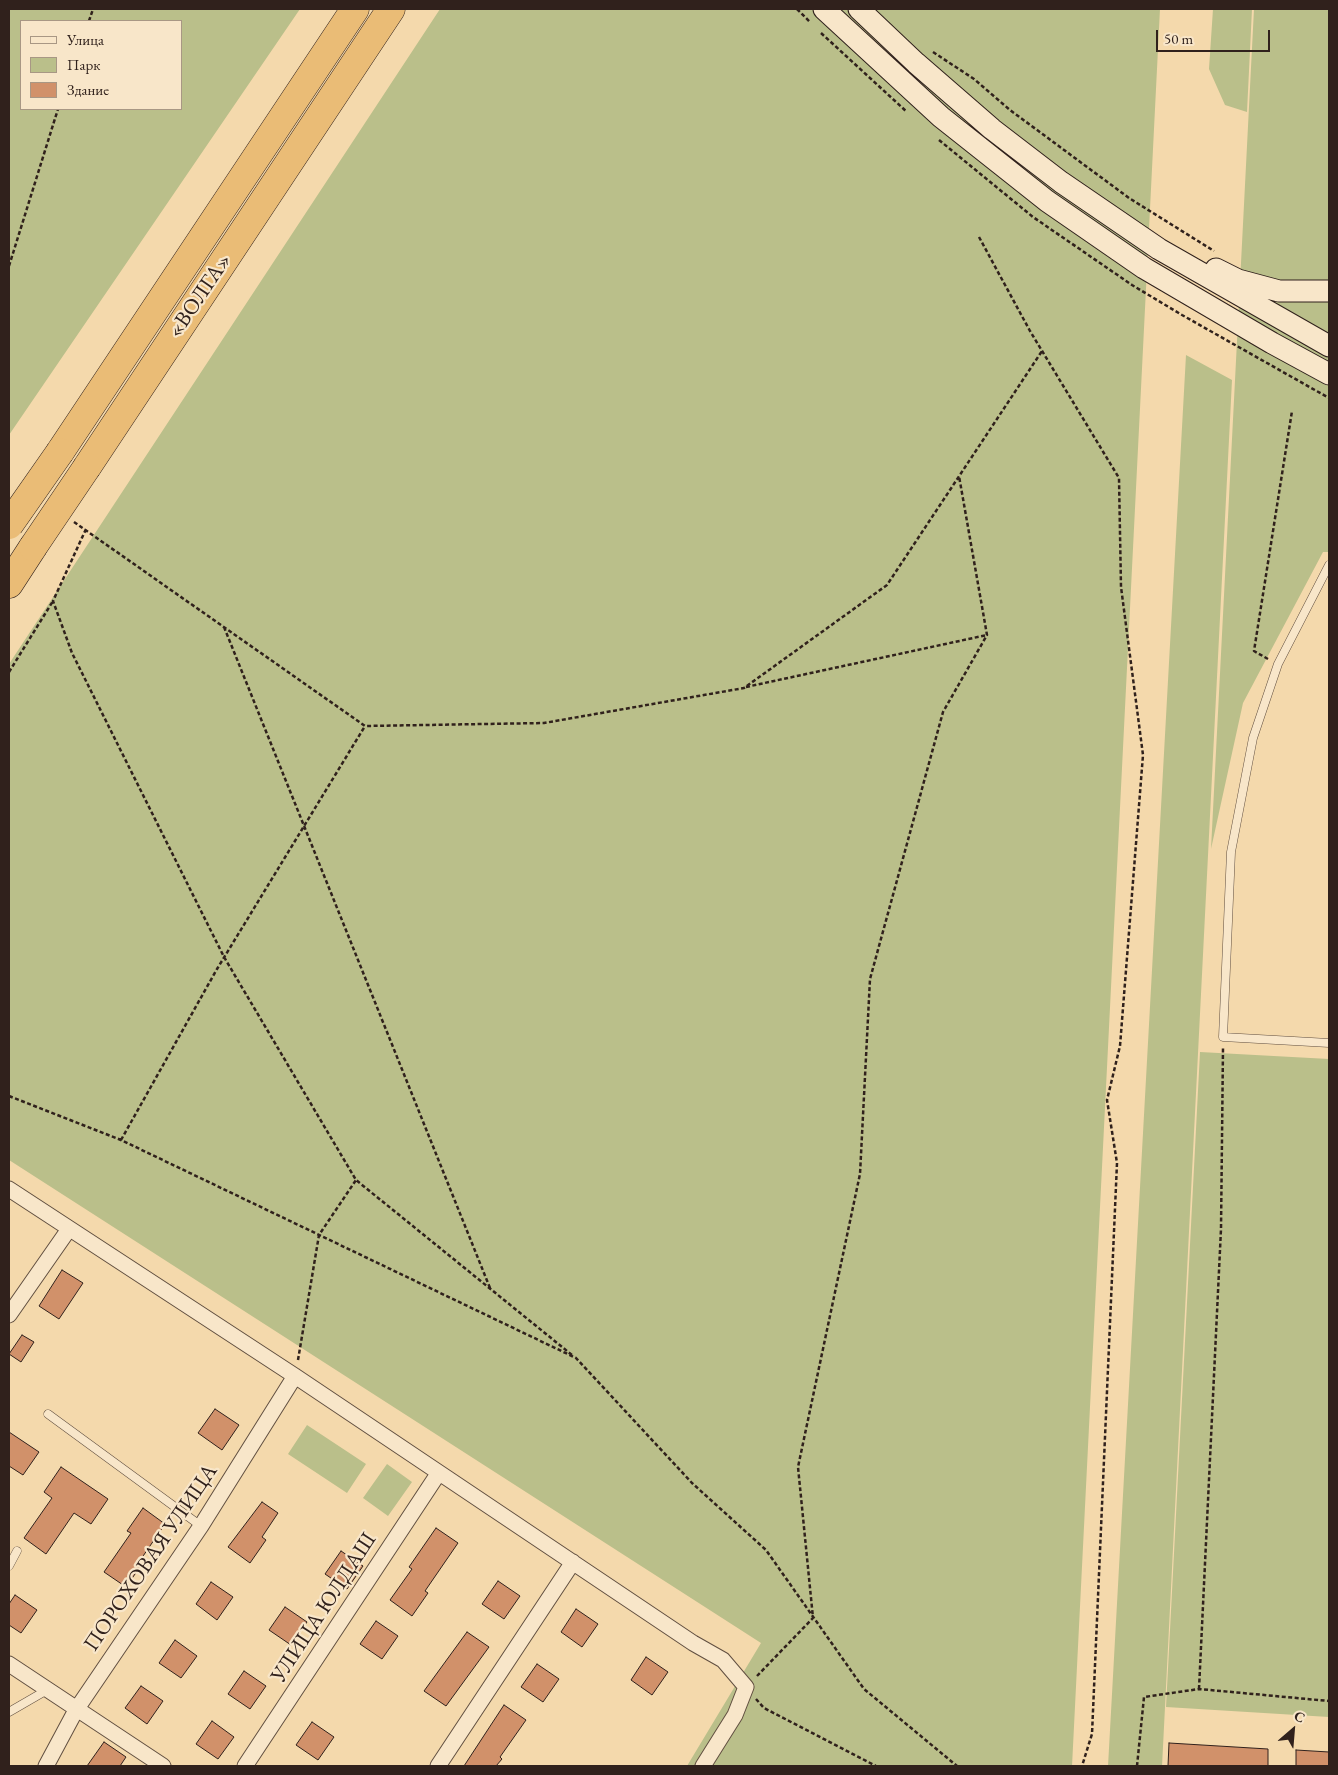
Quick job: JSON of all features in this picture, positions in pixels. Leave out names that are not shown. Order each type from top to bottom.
[{"type":"highway","name":"«ВОЛГА»","points":[[9,525],[60,452],[355,9]]},
{"type":"highway","name":"«ВОЛГА»","points":[[9,584],[391,9]]},
{"type":"street","points":[[824,9],[941,118],[1047,201],[1152,273],[1329,374]]},
{"type":"street","points":[[859,9],[916,63],[971,111],[1061,182],[1158,248],[1329,346]]},
{"type":"street","points":[[1061,182],[1238,280],[1279,292],[1329,290]]},
{"type":"street","points":[[9,1189],[295,1376],[438,1474],[693,1643],[723,1660],[746,1687],[735,1715],[703,1766]]},
{"type":"street","points":[[9,1315],[69,1229]]},
{"type":"street","name":"ПОРОХОВАЯ УЛИЦА","points":[[46,1766],[76,1710],[201,1526],[295,1376]]},
{"type":"street","name":"УЛИЦА ЮЛДАШ","points":[[245,1766],[438,1474]]},
{"type":"street","points":[[438,1766],[573,1562]]},
{"type":"street","points":[[9,1664],[163,1766]]},
{"type":"lane","points":[[1329,565],[1278,664],[1253,738],[1231,852],[1223,1037],[1329,1043]]},
{"type":"lane","points":[[48,1414],[201,1526]]},
{"type":"lane","points":[[9,1566],[17,1551]]},
{"type":"lane","points":[[9,1712],[47,1690]]},
{"type":"path","points":[[930,50],[974,79],[1010,110],[1130,198],[1222,256]]},
{"type":"path","points":[[9,266],[58,110]]},
{"type":"path","points":[[979,237],[1042,352],[1119,478],[1121,587],[1143,755],[1120,1046],[1107,1100],[1117,1163],[1092,1734],[1082,1766]]},
{"type":"path","points":[[744,688],[886,585],[1042,352]]},
{"type":"path","points":[[1278,664],[1254,651],[1292,411]]},
{"type":"path","points":[[876,1766],[764,1708],[746,1687],[813,1618],[798,1467],[860,1174],[870,979],[943,712],[987,635],[959,476]]},
{"type":"path","points":[[9,672],[53,602],[86,529],[365,726],[544,723],[744,688],[987,635]]},
{"type":"path","points":[[53,602],[72,653],[224,957],[356,1180],[576,1358],[692,1483],[766,1550],[864,1689],[957,1766]]},
{"type":"path","points":[[223,626],[491,1289]]},
{"type":"path","points":[[121,1140],[224,957],[365,726]]},
{"type":"path","points":[[1199,1689],[1221,1229],[1223,1037]]},
{"type":"path","points":[[9,1096],[121,1140],[576,1358]]},
{"type":"path","points":[[295,1376],[319,1235],[356,1180]]},
{"type":"path","points":[[1137,1766],[1144,1697],[1199,1689],[1329,1701]]},
{"type":"green space","points":[[9,9],[300,9],[9,435]]},
{"type":"green space","points":[[440,9],[1160,9],[1072,1766],[687,1766],[761,1643],[9,1160],[9,664]]},
{"type":"green space","points":[[1213,9],[1252,9],[1247,112],[1225,105],[1209,69]]},
{"type":"green space","points":[[1254,9],[1329,9],[1329,552],[1323,552],[1243,703],[1211,849]]},
{"type":"green space","points":[[1186,355],[1232,380],[1162,1766],[1108,1766]]},
{"type":"green space","points":[[1200,1052],[1329,1059],[1329,1717],[1166,1707]]},
{"type":"green space","points":[[307,1425],[366,1464],[347,1493],[288,1454]]},
{"type":"green space","points":[[387,1464],[412,1482],[388,1516],[363,1498]]},
{"type":"building","points":[[62,1270],[83,1283],[59,1319],[39,1306]]},
{"type":"building","points":[[22,1335],[34,1342],[21,1362],[9,1354]]},
{"type":"building","points":[[215,1409],[239,1425],[222,1450],[198,1433]]},
{"type":"building","points":[[9,1432],[39,1452],[23,1475],[9,1466]]},
{"type":"building","points":[[61,1467],[108,1499],[91,1524],[74,1513],[46,1554],[24,1538],[52,1498],[44,1492]]},
{"type":"building","points":[[262,1502],[278,1513],[262,1537],[266,1540],[250,1563],[228,1547]]},
{"type":"building","points":[[143,1508],[165,1524],[139,1562],[142,1564],[126,1587],[104,1572],[131,1533],[127,1531]]},
{"type":"building","points":[[436,1528],[458,1543],[425,1591],[428,1593],[412,1616],[390,1600],[412,1569],[409,1567]]},
{"type":"building","points":[[341,1551],[363,1566],[347,1589],[325,1574]]},
{"type":"building","points":[[498,1581],[520,1596],[504,1619],[482,1604]]},
{"type":"building","points":[[211,1582],[233,1597],[217,1620],[196,1604]]},
{"type":"building","points":[[15,1595],[37,1610],[21,1633],[9,1625],[9,1604]]},
{"type":"building","points":[[285,1607],[307,1622],[291,1645],[269,1630]]},
{"type":"building","points":[[576,1609],[598,1624],[582,1647],[561,1632]]},
{"type":"building","points":[[376,1621],[398,1636],[382,1659],[360,1644]]},
{"type":"building","points":[[467,1632],[489,1647],[446,1706],[424,1691]]},
{"type":"building","points":[[175,1640],[197,1656],[181,1678],[159,1663]]},
{"type":"building","points":[[646,1657],[668,1672],[652,1695],[631,1680]]},
{"type":"building","points":[[537,1664],[559,1679],[543,1702],[521,1687]]},
{"type":"building","points":[[244,1671],[266,1686],[250,1709],[228,1694]]},
{"type":"building","points":[[141,1686],[163,1701],[147,1724],[125,1708]]},
{"type":"building","points":[[504,1705],[526,1720],[500,1757],[502,1759],[496,1766],[464,1766]]},
{"type":"building","points":[[212,1721],[234,1737],[218,1759],[196,1744]]},
{"type":"building","points":[[312,1722],[334,1737],[318,1760],[296,1745]]},
{"type":"building","points":[[104,1742],[126,1757],[120,1766],[87,1766]]},
{"type":"building","points":[[1169,1743],[1268,1749],[1268,1766],[1168,1766]]},
{"type":"building","points":[[1296,1750],[1329,1752],[1329,1766],[1296,1766]]}]
